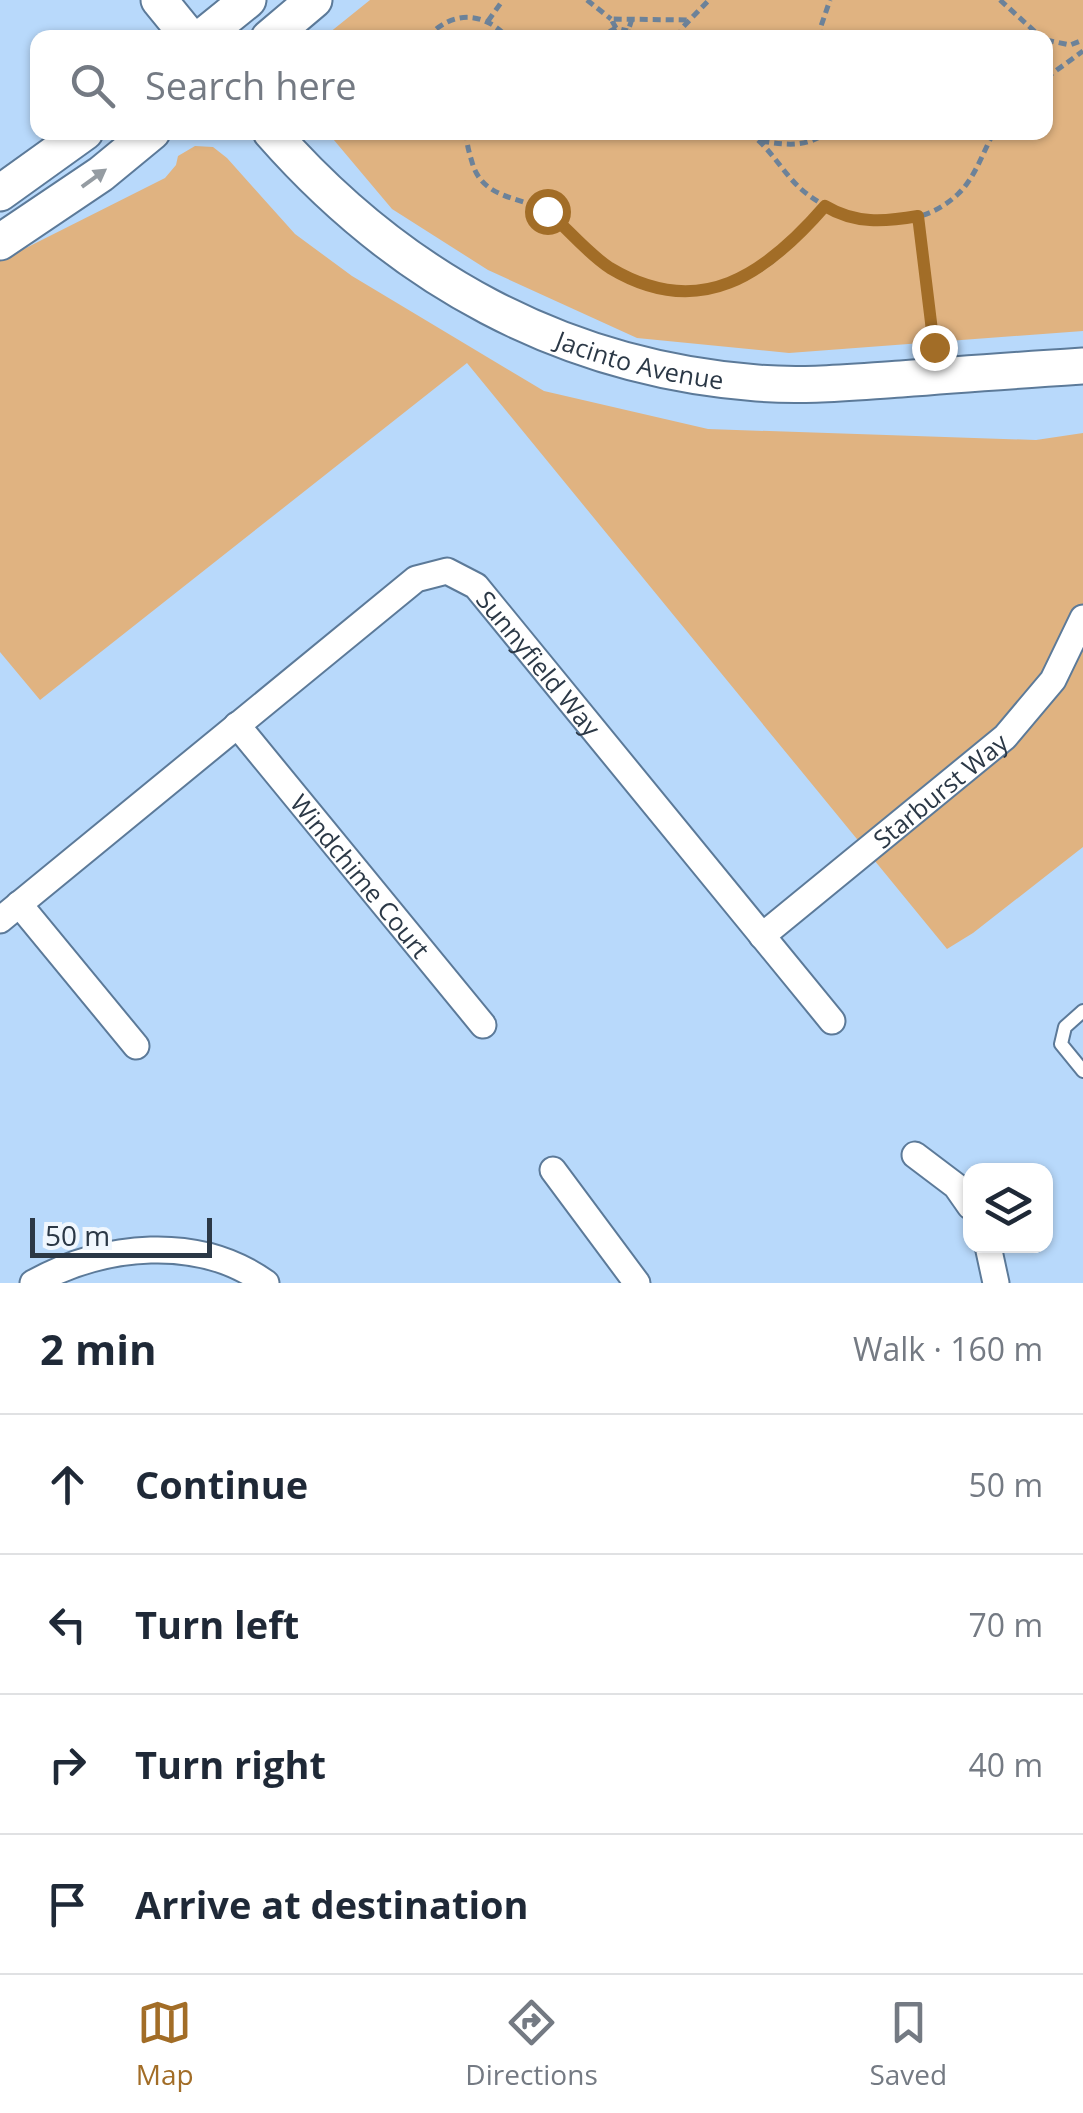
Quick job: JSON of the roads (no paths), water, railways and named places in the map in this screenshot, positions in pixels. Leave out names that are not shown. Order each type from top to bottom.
[{"type":"street","points":[[160,0],[184,30]]},
{"type":"street","points":[[211,30],[248,0]]},
{"type":"street","points":[[278,30],[314,0]]},
{"type":"street","points":[[0,193],[74,140]]},
{"type":"street","points":[[0,242],[101,174],[142,140]]},
{"type":"street","name":"Jacinto Avenue","points":[[278,140],[320,186],[412,262],[528,327],[609,356],[699,376],[759,383],[819,384],[1083,366]]},
{"type":"street","name":"Sunnyfield Way","points":[[10,912],[416,579],[447,570],[476,586],[832,1021]]},
{"type":"street","name":"Starburst Way","points":[[762,936],[1005,738],[1053,680],[1083,618]]},
{"type":"street","name":"Windchime Court","points":[[237,725],[483,1026]]},
{"type":"street","points":[[10,912],[136,1046]]},
{"type":"street","points":[[915,1155],[945,1177],[963,1198]]},
{"type":"street","points":[[553,1170],[637,1283]]},
{"type":"street","points":[[34,1283],[77,1262],[107,1254],[161,1250],[237,1266],[266,1283]]},
{"type":"street","points":[[990,1253],[996,1283]]},
{"type":"lane","points":[[1083,1011],[1065,1027],[1061,1044],[1083,1071]]}]
